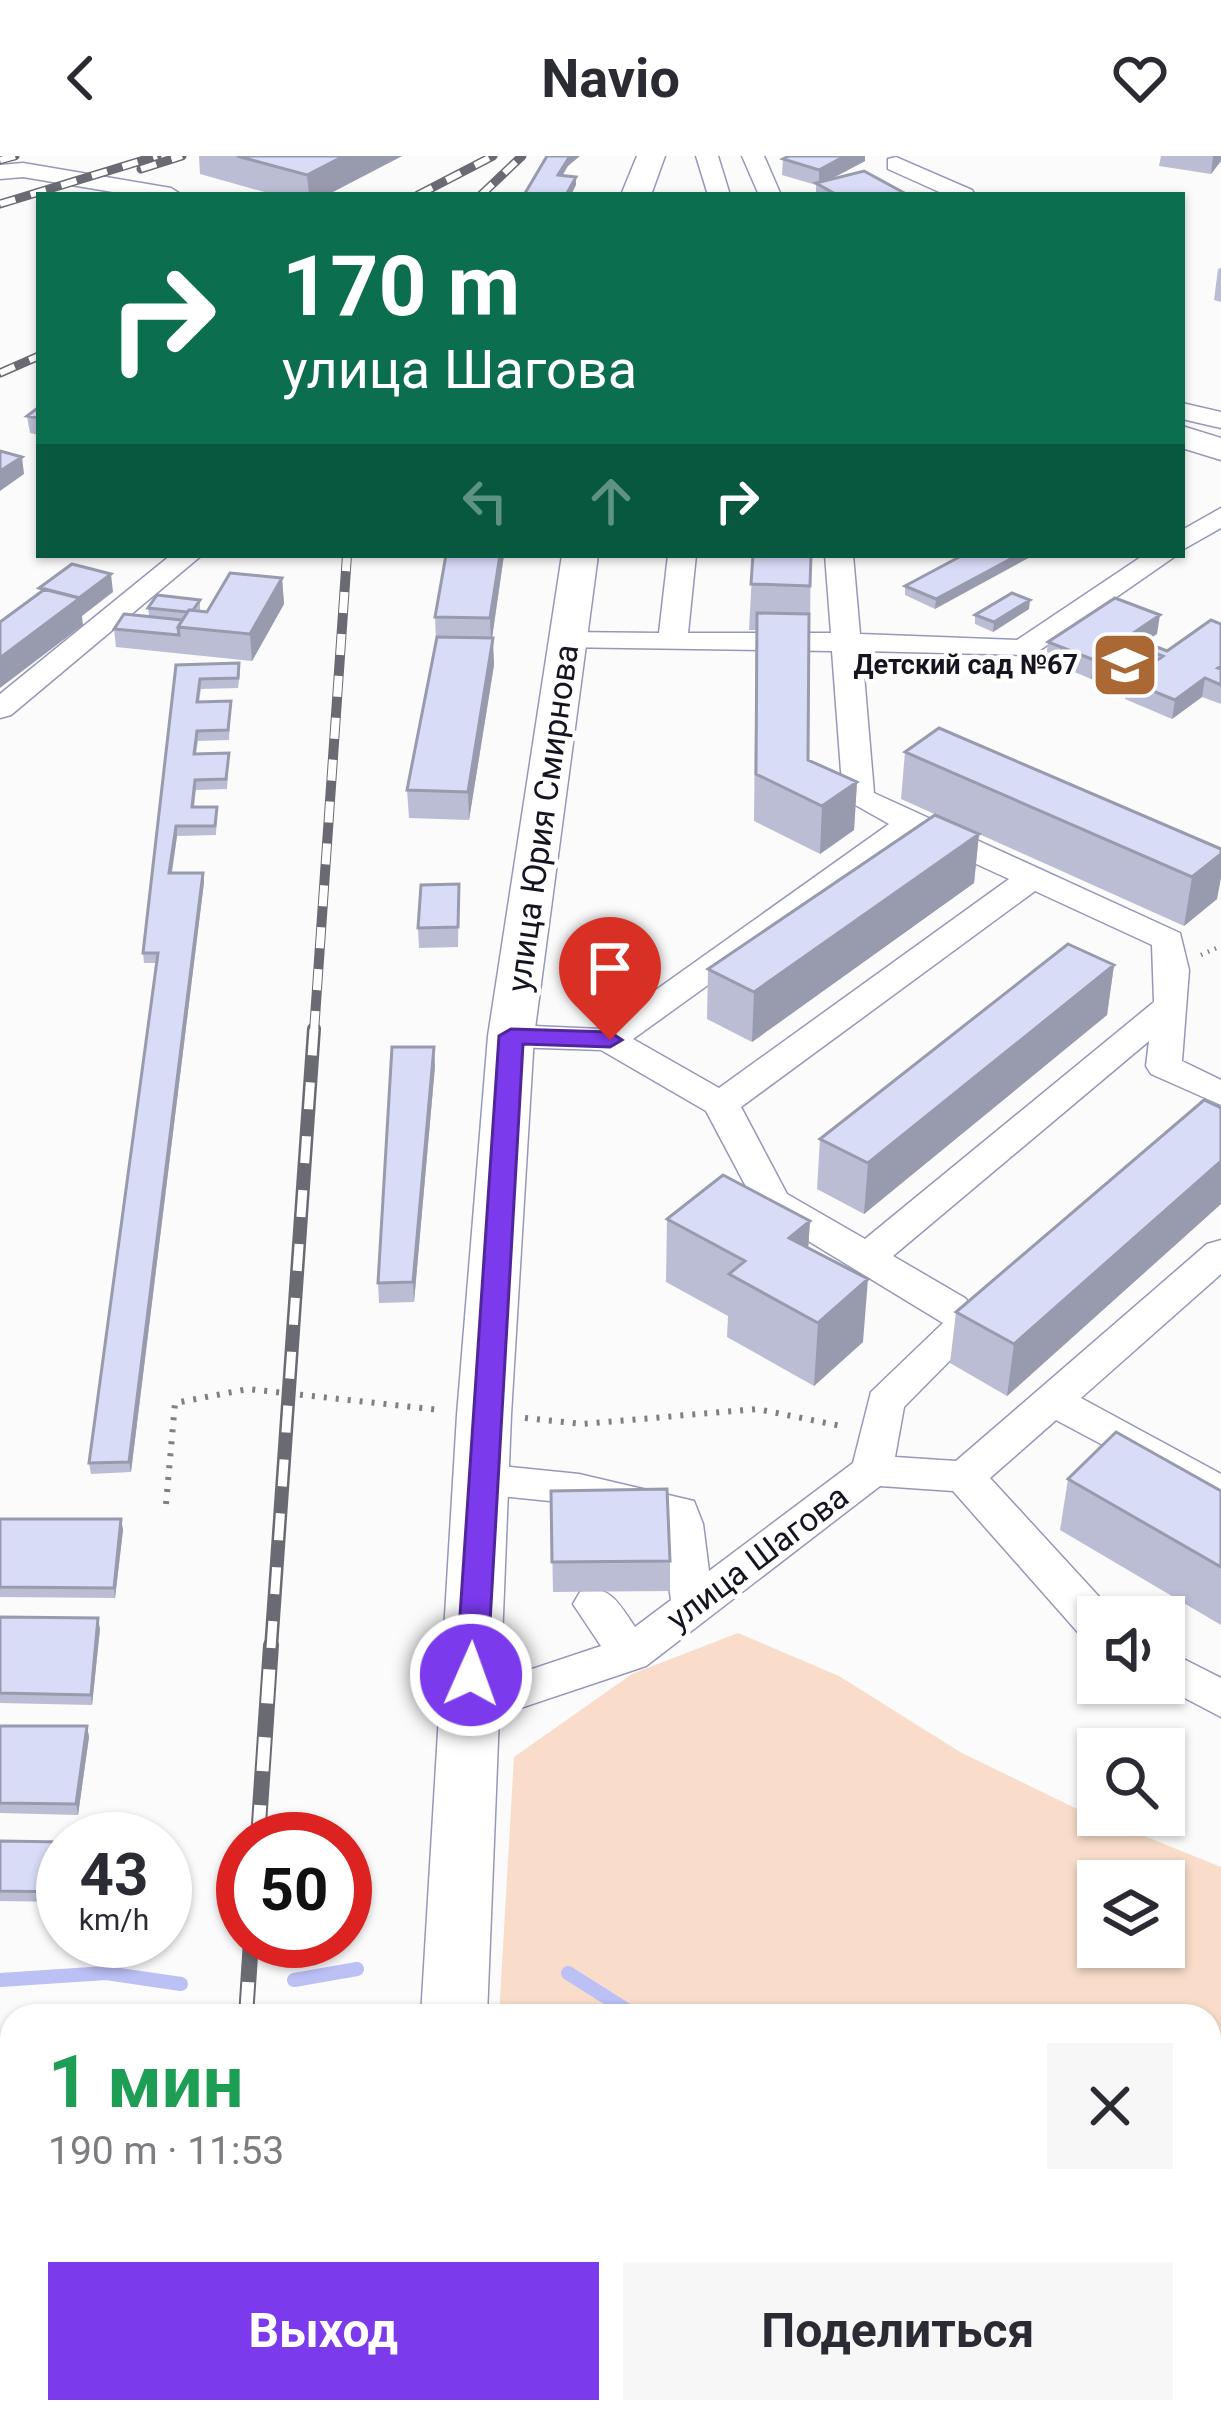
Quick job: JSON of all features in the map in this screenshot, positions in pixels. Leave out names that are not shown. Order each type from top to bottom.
[{"type":"main road","points":[[637,192],[651,156]]},
{"type":"main road","points":[[1185,437],[1221,450]]},
{"type":"main road","name":"улица Юрия Смирнова","points":[[455,2004],[481,1479],[511,1036],[580,558]]},
{"type":"lane","points":[[706,156],[717,192]]},
{"type":"lane","points":[[753,156],[769,192]]},
{"type":"lane","points":[[896,164],[957,192]]},
{"type":"lane","points":[[0,172],[23,170],[153,192]]},
{"type":"lane","points":[[1185,412],[1221,420]]},
{"type":"lane","points":[[1185,540],[1221,516]]},
{"type":"lane","points":[[0,709],[184,558]]},
{"type":"lane","points":[[672,643],[682,558]]},
{"type":"lane","points":[[839,558],[859,798],[1168,940],[1176,967],[1167,1008],[1164,1066],[1221,1094]]},
{"type":"lane","points":[[566,641],[846,642],[1023,649],[1154,561]]},
{"type":"lane","points":[[610,1040],[913,822]]},
{"type":"lane","points":[[721,1104],[1034,877]]},
{"type":"lane","points":[[868,1257],[1167,1008]]},
{"type":"lane","points":[[511,1036],[610,1040],[721,1104],[772,1202],[951,1307],[966,1324],[885,1402],[872,1470]]},
{"type":"lane","points":[[1077,1602],[965,1477],[1221,1253]]},
{"type":"lane","points":[[1055,1402],[1221,1492]]},
{"type":"lane","name":"улица Шагова","points":[[470,1707],[630,1654],[872,1470],[965,1477]]},
{"type":"lane","points":[[481,1479],[579,1489],[680,1512],[686,1538],[685,1571],[694,1605]]},
{"type":"lane","points":[[595,1604],[630,1654]]},
{"type":"lane","points":[[1185,1679],[1221,1700]]},
{"type":"shaded area","points":[[738,1633],[839,1676],[960,1752],[1077,1809],[1077,1836],[1144,1836],[1221,1867],[1221,2004],[500,2004],[514,1757],[632,1674]]},
{"type":"building","points":[[237,156],[344,156],[307,175]]},
{"type":"building","points":[[547,156],[570,156],[558,175],[576,177],[568,192],[526,192]]},
{"type":"building","points":[[845,156],[819,170],[783,159]]},
{"type":"building","points":[[864,171],[902,192],[832,192],[816,183]]},
{"type":"building","points":[[0,451],[22,457],[0,471]]},
{"type":"building","points":[[445,558],[500,558],[490,618],[435,617]]},
{"type":"building","points":[[753,558],[811,558],[810,586],[751,584]]},
{"type":"building","points":[[957,558],[1012,558],[936,599],[905,586]]},
{"type":"building","points":[[72,564],[111,574],[79,598],[39,588]]},
{"type":"building","points":[[230,573],[282,578],[250,634],[178,627],[189,610],[207,612]]},
{"type":"building","points":[[45,589],[80,598],[0,658],[0,622]]},
{"type":"building","points":[[1012,593],[1030,600],[994,622],[975,615]]},
{"type":"building","points":[[157,595],[200,600],[187,612],[148,608]]},
{"type":"building","points":[[1115,598],[1160,615],[1129,636],[1167,651],[1211,620],[1221,624],[1221,685],[1205,678],[1175,700],[1128,681],[1163,656],[1123,640],[1094,660],[1048,642]]},
{"type":"building","points":[[757,613],[809,614],[808,760],[857,782],[822,806],[756,774]]},
{"type":"building","points":[[124,614],[182,620],[179,635],[114,629]]},
{"type":"building","points":[[437,637],[493,638],[468,792],[407,790]]},
{"type":"building","points":[[239,663],[238,678],[200,679],[197,702],[231,701],[228,730],[197,731],[194,754],[229,753],[226,779],[195,780],[192,807],[217,807],[215,826],[176,826],[169,873],[203,873],[129,1462],[89,1463],[158,953],[143,953],[176,665]]},
{"type":"building","points":[[939,728],[1221,849],[1221,854],[1192,877],[905,752]]},
{"type":"building","points":[[935,815],[979,834],[754,992],[708,969]]},
{"type":"building","points":[[459,884],[458,927],[418,928],[421,885]]},
{"type":"building","points":[[1068,944],[1114,965],[868,1163],[820,1139]]},
{"type":"building","points":[[392,1047],[434,1047],[413,1282],[378,1283]]},
{"type":"building","points":[[1204,1100],[1221,1108],[1221,1161],[1014,1344],[956,1312]]},
{"type":"building","points":[[723,1175],[810,1221],[789,1238],[868,1279],[818,1323],[729,1274],[745,1261],[667,1219]]},
{"type":"building","points":[[1116,1432],[1221,1491],[1221,1567],[1068,1479]]},
{"type":"building","points":[[667,1489],[670,1561],[552,1562],[551,1491]]},
{"type":"building","points":[[0,1519],[121,1519],[114,1588],[0,1587]]},
{"type":"building","points":[[0,1617],[98,1618],[91,1695],[0,1693]]},
{"type":"building","points":[[0,1726],[87,1726],[76,1804],[0,1803]]},
{"type":"building","points":[[0,1841],[36,1842],[36,1892],[0,1891]]},
{"type":"waterway","points":[[294,1980],[357,1969]]},
{"type":"waterway","points":[[0,1980],[106,1973],[181,1984]]},
{"type":"waterway","points":[[568,1973],[617,2004]]},
{"type":"railway","points":[[0,160],[15,156]]},
{"type":"railway","points":[[39,192],[157,156]]},
{"type":"railway","points":[[141,169],[182,156]]},
{"type":"railway","points":[[424,192],[493,156]]},
{"type":"railway","points":[[484,192],[522,156]]},
{"type":"railway","points":[[0,204],[36,193]]},
{"type":"railway","points":[[0,373],[36,357]]},
{"type":"railway","points":[[314,1032],[347,558]]},
{"type":"railway","points":[[271,1648],[314,1029]]},
{"type":"railway","points":[[260,1812],[271,1645]]},
{"type":"railway","points":[[247,2004],[249,1968]]},
{"type":"place","name":"Детский сад №67","points":[[1125,665]]},
{"type":"route","points":[[471,1675],[511,1036],[610,1040]]}]
